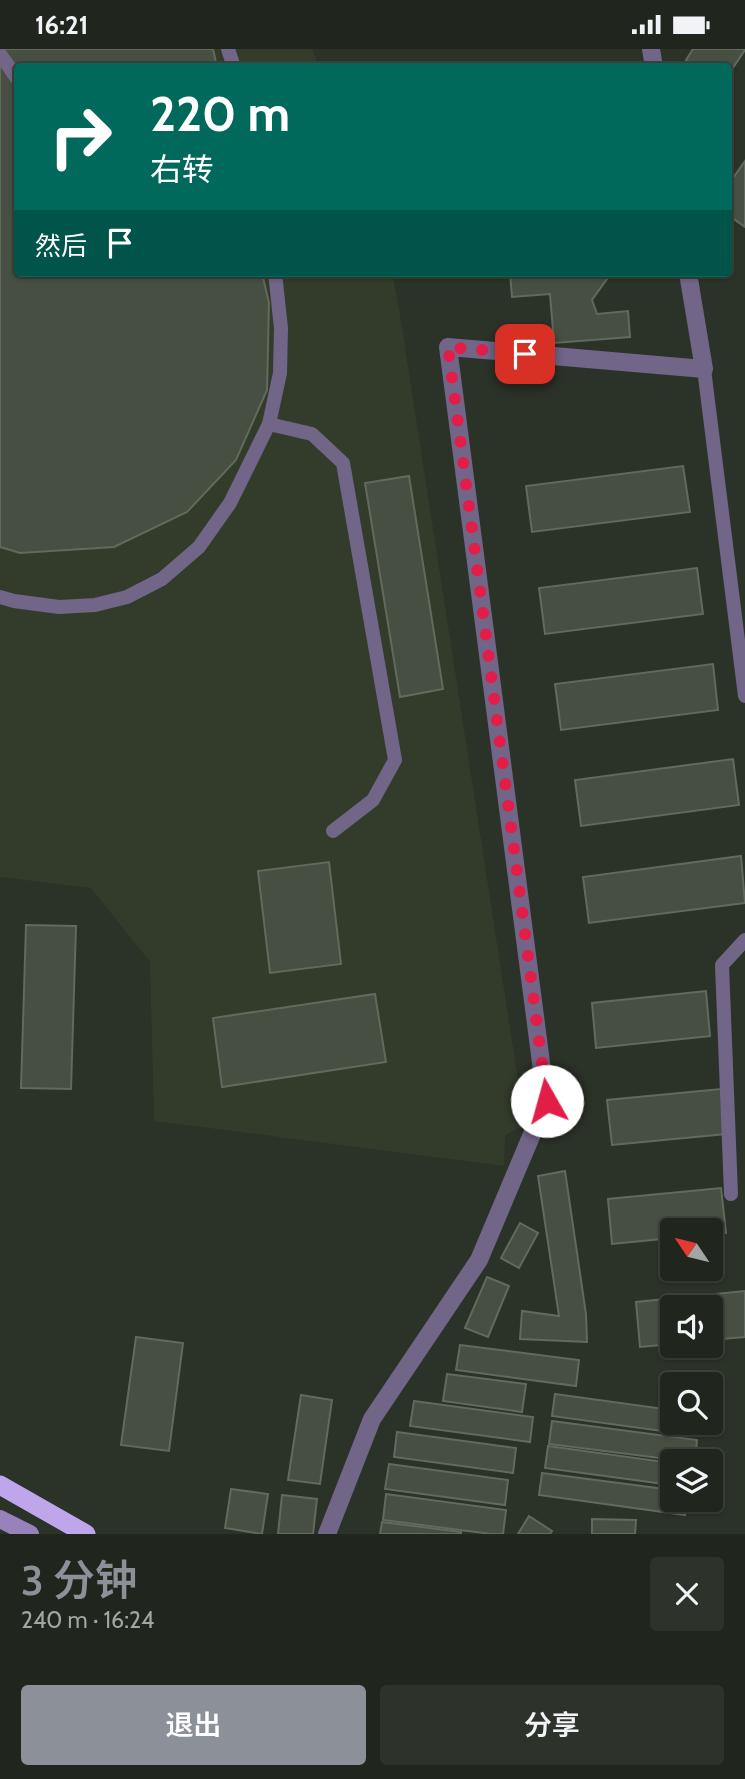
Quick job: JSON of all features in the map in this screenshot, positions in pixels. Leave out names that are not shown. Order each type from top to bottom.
[{"type":"highway","points":[[0,1485],[86,1534]]},
{"type":"main road","points":[[0,1518],[30,1534]]},
{"type":"street","points":[[327,1534],[372,1419],[479,1260],[547,1101],[448,347],[705,369],[689,277]]},
{"type":"lane","points":[[0,54],[14,74]]},
{"type":"lane","points":[[0,597],[59,607],[95,605],[127,597],[162,579],[199,547],[230,503],[269,424],[281,373],[281,328],[275,277]]},
{"type":"lane","points":[[705,369],[745,696]]},
{"type":"lane","points":[[269,424],[312,435],[343,463],[395,760],[373,800],[333,831]]},
{"type":"lane","points":[[731,1194],[722,965],[745,940]]},
{"type":"shaded area","points":[[0,49],[312,49],[318,63],[14,63],[14,277],[393,277],[525,1125],[505,1135],[504,1166],[154,1121],[150,962],[91,888],[0,877]]},
{"type":"building","points":[[0,49],[213,49],[216,63],[14,63],[14,277],[263,277],[269,303],[267,390],[236,460],[187,512],[114,547],[20,553],[0,547]]},
{"type":"building","points":[[693,49],[745,49],[732,69],[732,63],[690,63],[686,60]]},
{"type":"building","points":[[745,161],[745,227],[732,218],[732,179]]},
{"type":"building","points":[[510,277],[607,277],[592,300],[597,314],[628,311],[630,337],[554,343],[550,294],[512,297]]},
{"type":"building","points":[[683,466],[690,512],[532,532],[526,486]]},
{"type":"building","points":[[409,476],[443,689],[400,697],[365,483]]},
{"type":"building","points":[[697,568],[703,614],[545,634],[539,588]]},
{"type":"building","points":[[713,664],[718,710],[561,730],[555,684]]},
{"type":"building","points":[[733,759],[739,805],[581,826],[575,780]]},
{"type":"building","points":[[741,856],[745,903],[589,923],[583,877]]},
{"type":"building","points":[[329,862],[341,964],[270,973],[258,871]]},
{"type":"building","points":[[26,925],[76,926],[71,1089],[21,1088]]},
{"type":"building","points":[[706,991],[710,1036],[596,1048],[592,1003]]},
{"type":"building","points":[[375,994],[386,1062],[222,1087],[213,1018]]},
{"type":"building","points":[[721,1089],[726,1134],[612,1145],[607,1100]]},
{"type":"building","points":[[565,1171],[586,1314],[587,1342],[520,1339],[522,1311],[559,1316],[538,1176]]},
{"type":"building","points":[[721,1188],[726,1233],[723,1233],[723,1218],[660,1218],[660,1239],[612,1244],[608,1199]]},
{"type":"building","points":[[520,1223],[538,1233],[519,1268],[501,1258]]},
{"type":"building","points":[[487,1277],[509,1286],[488,1337],[465,1328]]},
{"type":"building","points":[[745,1291],[745,1337],[723,1339],[723,1295],[705,1295]]},
{"type":"building","points":[[660,1300],[660,1345],[640,1347],[636,1302]]},
{"type":"building","points":[[136,1337],[183,1343],[169,1451],[121,1445]]},
{"type":"building","points":[[460,1345],[579,1360],[576,1386],[456,1370]]},
{"type":"building","points":[[447,1374],[526,1384],[522,1412],[443,1401]]},
{"type":"building","points":[[555,1394],[660,1408],[660,1431],[552,1416]]},
{"type":"building","points":[[301,1395],[332,1400],[320,1484],[288,1480]]},
{"type":"building","points":[[414,1401],[533,1417],[530,1442],[410,1426]]},
{"type":"building","points":[[552,1421],[697,1440],[696,1449],[660,1449],[660,1458],[549,1444]]},
{"type":"building","points":[[397,1432],[516,1448],[513,1473],[394,1457]]},
{"type":"building","points":[[548,1446],[660,1461],[660,1483],[545,1468]]},
{"type":"building","points":[[389,1464],[508,1480],[505,1505],[385,1489]]},
{"type":"building","points":[[542,1473],[660,1488],[660,1512],[539,1495]]},
{"type":"building","points":[[231,1489],[268,1494],[262,1534],[225,1528]]},
{"type":"building","points":[[386,1494],[506,1510],[503,1534],[383,1520]]},
{"type":"building","points":[[282,1495],[317,1499],[313,1534],[278,1534]]},
{"type":"building","points":[[663,1512],[685,1512],[685,1515]]},
{"type":"building","points":[[529,1516],[552,1531],[550,1534],[518,1534]]},
{"type":"building","points":[[592,1519],[636,1520],[635,1534],[592,1534]]},
{"type":"building","points":[[382,1522],[461,1532],[461,1534],[380,1534]]},
{"type":"route","points":[[525,354],[448,347],[547,1101]]}]
